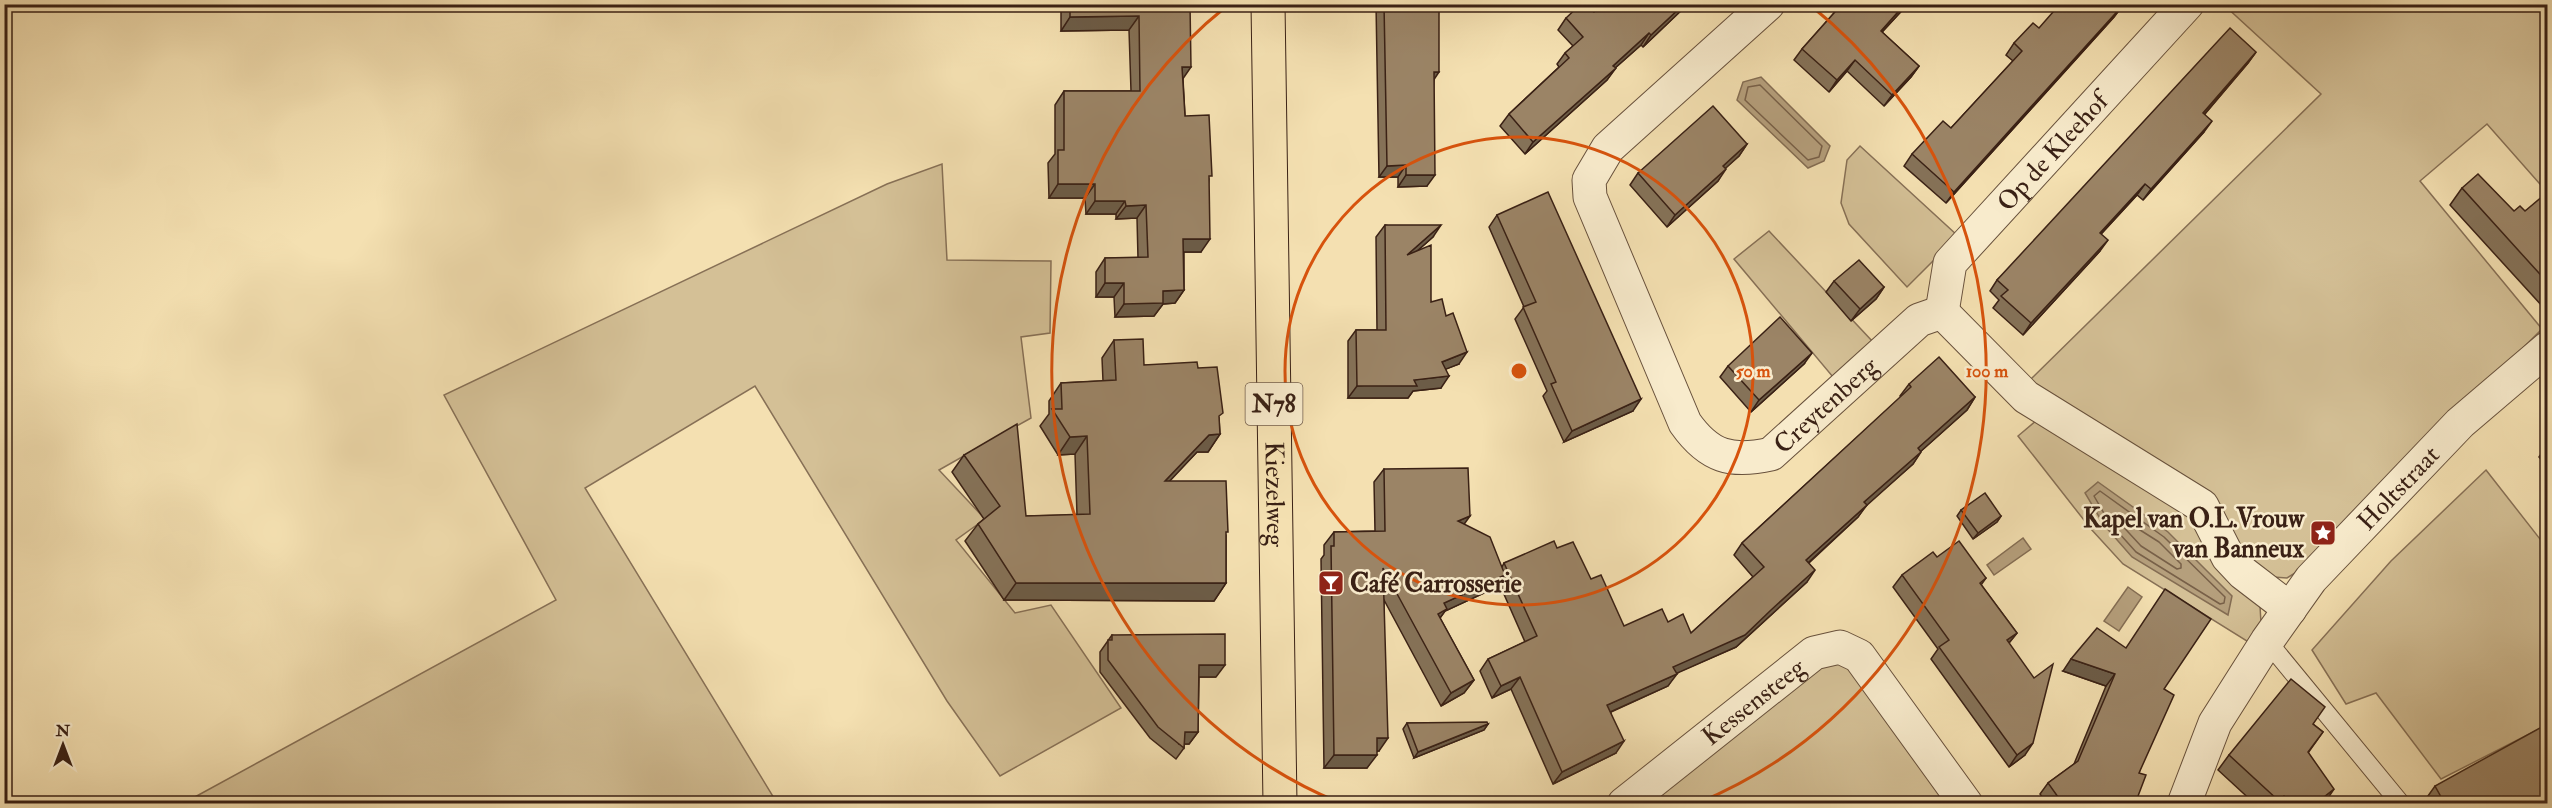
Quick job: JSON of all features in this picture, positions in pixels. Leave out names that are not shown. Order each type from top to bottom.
[{"type":"main road","name":"Kiezelweg","points":[[1268,4],[1280,804]]},
{"type":"street","name":"Creytenberg","points":[[1768,4],[1608,148],[1589,180],[1590,197],[1685,423],[1698,441],[1714,452],[1747,459],[1771,454],[1919,320],[1942,312]]},
{"type":"street","name":"Op de Kleehof","points":[[1942,312],[1950,263],[2187,4]]},
{"type":"street","points":[[1942,312],[2026,397],[2202,506],[2228,557],[2243,573],[2290,609]]},
{"type":"street","name":"Holtstraat","points":[[2184,804],[2215,723],[2267,641],[2311,579],[2460,423],[2547,348]]},
{"type":"street","name":"Kessensteeg","points":[[1624,804],[1814,653],[1840,647],[1859,656],[1966,804]]},
{"type":"lane","points":[[2267,641],[2401,804]]},
{"type":"shaded area","points":[[2540,4],[2547,13],[2547,192],[2487,124],[2420,181],[2542,329],[2300,570],[2287,578],[2273,577],[2049,400],[2031,379],[2321,94],[2224,5]]},
{"type":"shaded area","points":[[1860,146],[1958,236],[1907,287],[1849,224],[1841,203],[1847,160]]},
{"type":"shaded area","points":[[942,164],[947,260],[1051,261],[1050,333],[1021,337],[1031,418],[939,470],[985,519],[956,540],[1015,613],[1051,605],[1121,708],[1000,776],[947,701],[755,386],[585,488],[777,803],[182,804],[556,600],[444,395],[887,184]]},
{"type":"shaded area","points":[[1769,231],[1873,342],[1833,377],[1734,259]]},
{"type":"shaded area","points":[[2037,420],[2194,518],[2260,606],[2261,623],[2250,643],[2123,564],[2091,529],[2018,436]]},
{"type":"shaded area","points":[[2486,470],[2547,548],[2547,742],[2539,729],[2441,779],[2376,693],[2346,704],[2312,650],[2391,561]]},
{"type":"shaded area","points":[[1835,660],[1853,669],[1951,804],[1648,804],[1823,661]]},
{"type":"water","points":[[1761,77],[1830,146],[1824,161],[1808,168],[1737,100],[1743,82]]},
{"type":"water","points":[[2098,482],[2168,532],[2232,596],[2228,615],[2132,557],[2104,525],[2085,493]]},
{"type":"water","points":[[2023,538],[2031,549],[1994,575],[1987,565]]},
{"type":"water","points":[[2128,587],[2142,597],[2119,631],[2104,621]]},
{"type":"building","points":[[1070,4],[1190,4],[1191,67],[1182,67],[1185,116],[1209,115],[1212,176],[1209,176],[1210,239],[1183,239],[1184,290],[1163,291],[1163,303],[1124,304],[1124,283],[1105,283],[1105,258],[1148,257],[1146,205],[1126,206],[1125,201],[1095,201],[1095,184],[1058,184],[1058,150],[1064,150],[1064,91],[1140,91],[1139,16],[1070,17]]},
{"type":"building","points":[[1384,4],[1439,4],[1439,72],[1434,72],[1435,175],[1406,175],[1406,165],[1387,166]]},
{"type":"building","points":[[1581,4],[1587,4],[1594,12],[1602,4],[1684,4],[1651,35],[1649,33],[1613,66],[1616,68],[1533,142],[1509,114],[1569,58],[1565,53],[1583,37],[1566,18]]},
{"type":"building","points":[[1842,4],[1905,4],[1881,31],[1919,66],[1892,95],[1855,60],[1837,80],[1802,49]]},
{"type":"building","points":[[2060,4],[2123,5],[1954,192],[1912,154],[1943,121],[1951,128],[2022,51],[2014,43],[2033,23],[2039,28]]},
{"type":"building","points":[[2230,28],[2256,52],[2203,113],[2212,121],[2151,189],[2145,184],[2100,233],[2108,240],[2031,323],[2001,296],[2008,290],[1997,280]]},
{"type":"building","points":[[1713,106],[1747,144],[1723,166],[1726,169],[1675,215],[1638,173]]},
{"type":"building","points":[[2478,174],[2514,211],[2520,206],[2525,211],[2543,196],[2547,200],[2547,282],[2462,188]]},
{"type":"building","points":[[1548,192],[1641,399],[1572,431],[1551,384],[1556,382],[1523,307],[1536,302],[1497,215]]},
{"type":"building","points":[[1385,225],[1441,225],[1407,255],[1431,245],[1431,302],[1442,299],[1446,316],[1453,313],[1467,352],[1442,362],[1449,376],[1414,380],[1417,386],[1357,386],[1356,330],[1386,330]]},
{"type":"building","points":[[1859,260],[1884,287],[1860,309],[1834,281]]},
{"type":"building","points":[[1780,317],[1812,353],[1759,400],[1728,366]]},
{"type":"building","points":[[1143,339],[1144,365],[1197,362],[1198,368],[1217,367],[1223,413],[1219,416],[1220,434],[1209,435],[1165,481],[1226,481],[1228,532],[1226,532],[1226,583],[1016,583],[978,524],[1000,506],[964,455],[1017,424],[1026,516],[1090,514],[1087,436],[1070,437],[1052,409],[1062,409],[1061,383],[1116,380],[1114,340]]},
{"type":"building","points":[[1939,357],[1975,397],[1918,448],[1921,452],[1864,502],[1867,505],[1806,560],[1815,570],[1745,635],[1673,667],[1677,674],[1607,705],[1624,741],[1562,772],[1520,677],[1501,686],[1488,659],[1537,636],[1504,563],[1554,541],[1557,548],[1573,542],[1591,579],[1601,575],[1624,626],[1662,609],[1668,622],[1683,614],[1691,633],[1764,567],[1742,543],[1911,387],[1909,384]]},
{"type":"building","points":[[1468,468],[1470,516],[1458,521],[1490,537],[1505,575],[1444,603],[1447,609],[1438,614],[1474,680],[1451,693],[1383,568],[1388,738],[1377,738],[1377,755],[1334,755],[1331,546],[1334,546],[1334,532],[1385,531],[1384,469]]},
{"type":"building","points":[[1985,493],[2001,516],[1978,533],[1961,510]]},
{"type":"building","points":[[1959,541],[1986,578],[1980,583],[2017,633],[2007,640],[2034,678],[2053,664],[2033,743],[2017,755],[1939,647],[1949,640],[1902,575],[1933,552],[1937,557]]},
{"type":"building","points":[[2165,589],[2211,619],[2164,689],[2174,695],[2139,773],[2146,775],[2135,804],[2063,804],[2048,783],[2078,761],[2115,674],[2071,659],[2097,628],[2126,648]]},
{"type":"building","points":[[1225,634],[1225,665],[1199,665],[1198,732],[1185,732],[1184,748],[1158,727],[1108,660],[1108,640],[1112,640],[1112,635]]},
{"type":"building","points":[[2291,679],[2325,707],[2313,724],[2323,732],[2308,752],[2334,789],[2315,804],[2292,804],[2284,796],[2279,801],[2229,755]]},
{"type":"building","points":[[1487,722],[1488,724],[1418,752],[1407,723]]},
{"type":"building","points":[[2547,724],[2547,797],[2537,804],[2445,804],[2435,786]]},
{"type":"building","points":[[1406,799],[1406,804],[1383,804]]},
{"type":"place","name":"Kapel van O.L.Vrouw van Banneux","points":[[2323,533]]},
{"type":"place","name":"Café Carrosserie","points":[[1331,583]]}]
